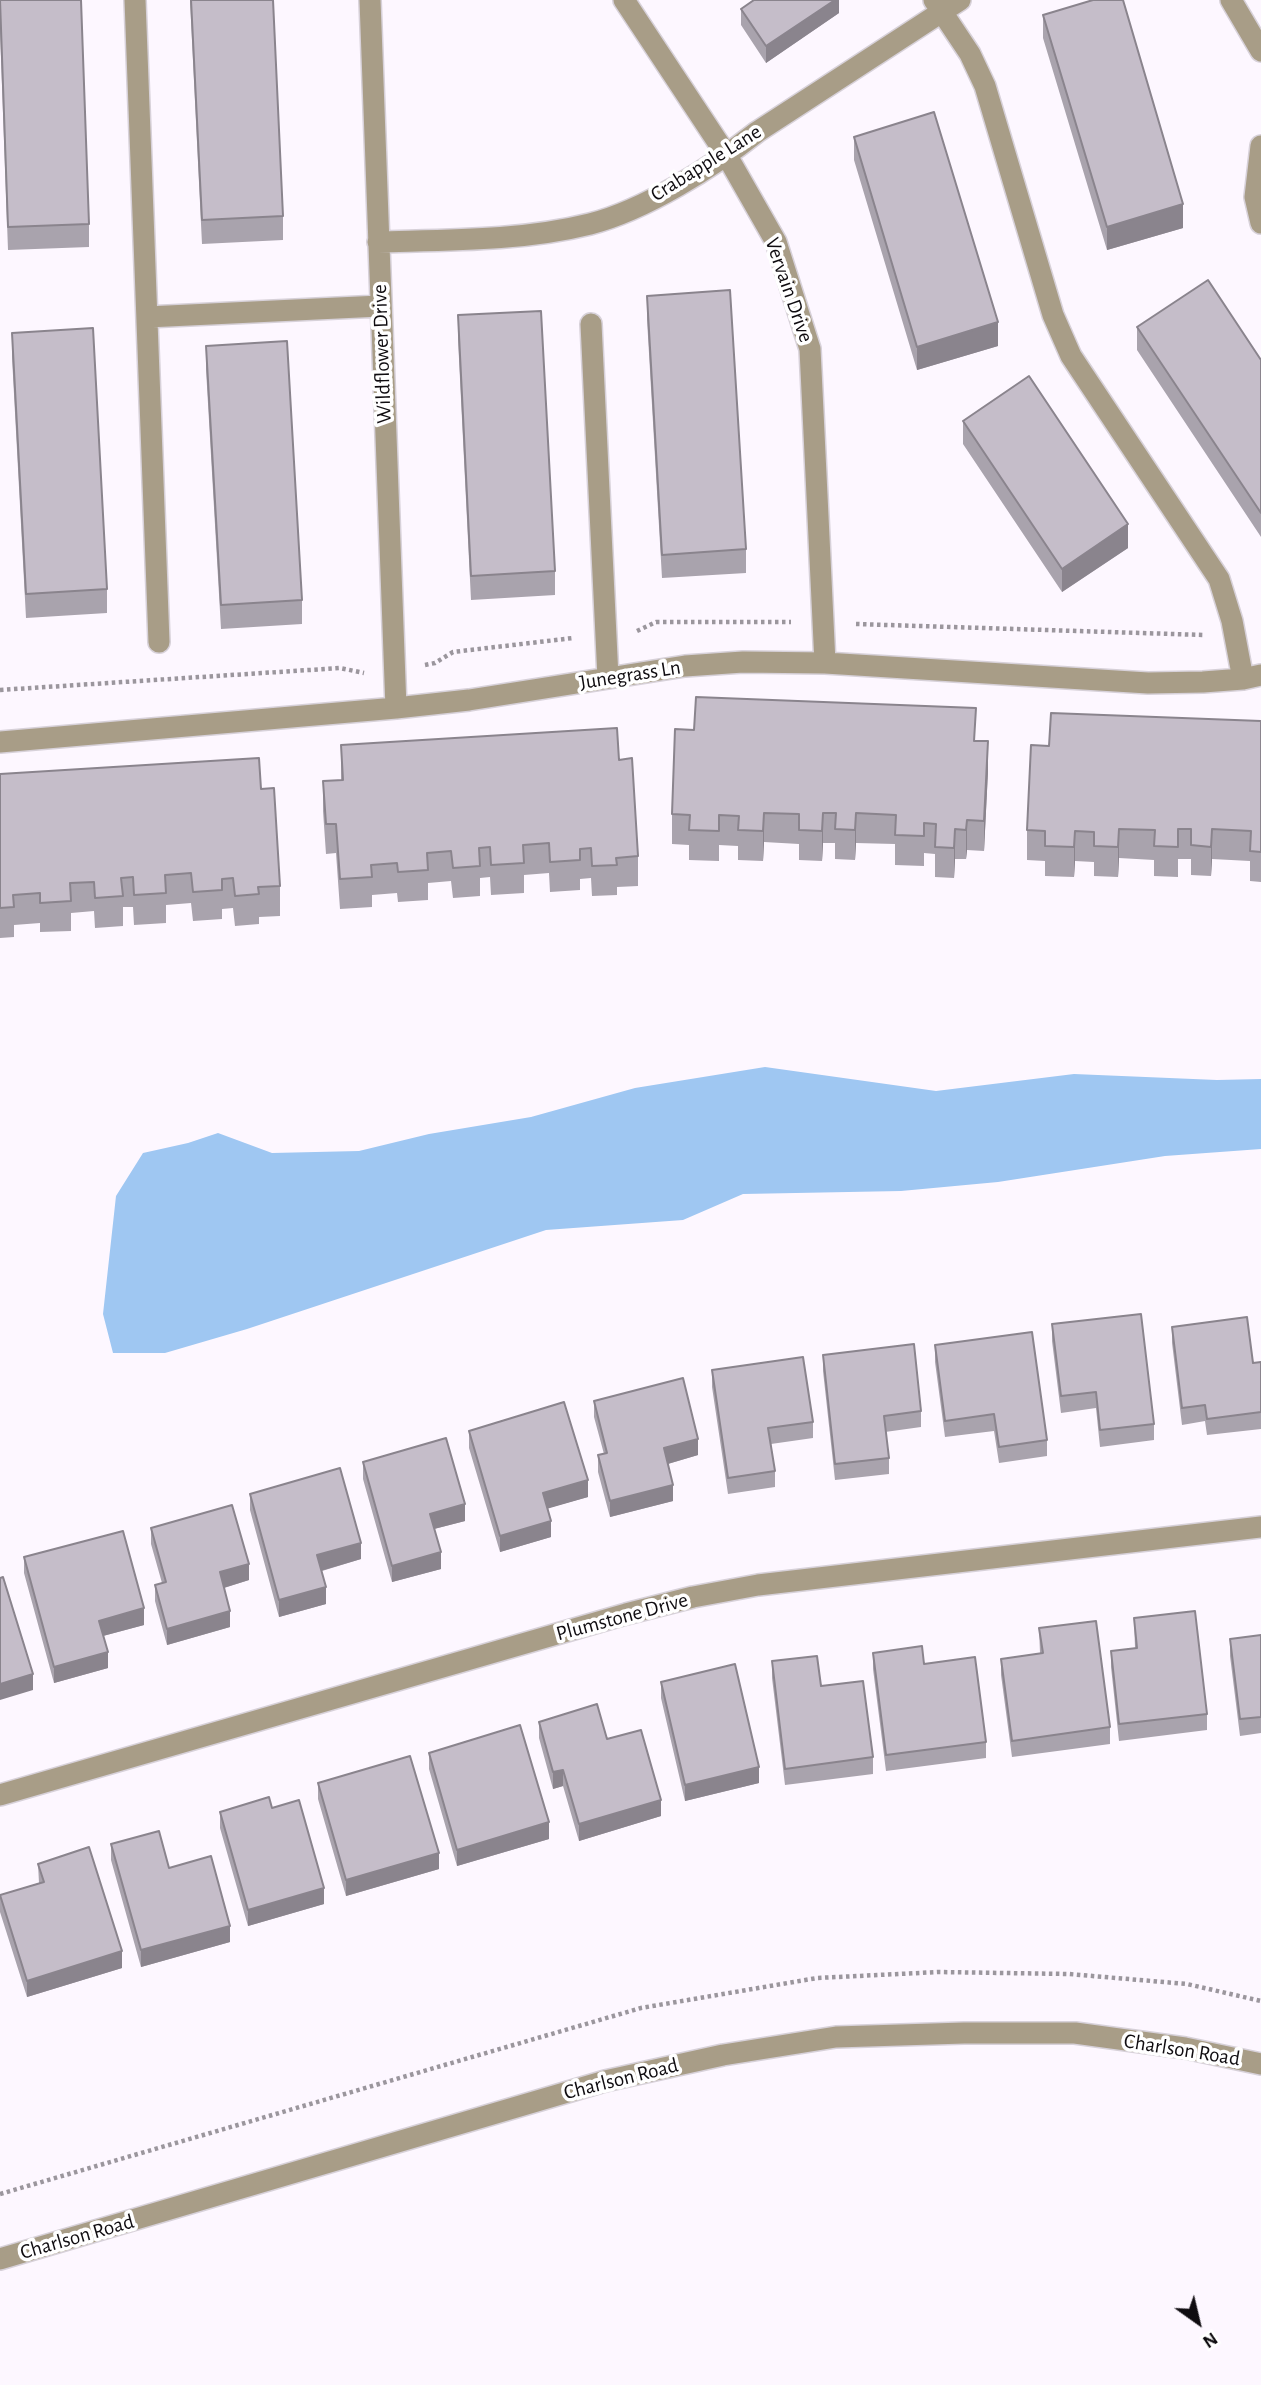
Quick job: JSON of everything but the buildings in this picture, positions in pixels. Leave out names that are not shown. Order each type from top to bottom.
[{"type":"street","points":[[135,0],[159,642]]},
{"type":"street","name":"Wildflower Drive","points":[[370,0],[396,708]]},
{"type":"street","name":"Vervain Drive","points":[[624,0],[727,156],[776,242],[810,349],[825,663]]},
{"type":"street","name":"Crabapple Lane","points":[[378,242],[457,240],[539,233],[592,223],[660,194],[727,156],[757,132],[938,6],[960,0]]},
{"type":"street","points":[[1231,0],[1261,51]]},
{"type":"street","points":[[938,6],[970,54],[985,86],[1053,315],[1071,356],[1219,579],[1252,677]]},
{"type":"street","points":[[1261,146],[1255,197],[1261,223]]},
{"type":"street","points":[[147,317],[380,306]]},
{"type":"street","points":[[591,324],[608,678]]},
{"type":"street","name":"Junegrass Ln","points":[[0,742],[396,708],[469,700],[708,664],[743,662],[825,663],[1148,683],[1252,677]]},
{"type":"street","name":"Plumstone Drive","points":[[0,1795],[693,1597],[758,1585],[1261,1527]]},
{"type":"street","name":"Charlson Road","points":[[0,2259],[605,2081],[723,2055],[824,2039],[964,2033],[1075,2034],[1185,2048],[1261,2064]]},
{"type":"water","points":[[765,1067],[936,1091],[1074,1074],[1217,1080],[1261,1079],[1261,1149],[1165,1156],[998,1182],[901,1191],[743,1194],[683,1220],[546,1230],[247,1329],[165,1353],[113,1353],[103,1314],[116,1196],[143,1153],[218,1133],[272,1153],[359,1151],[429,1134],[531,1117],[635,1088]]}]
